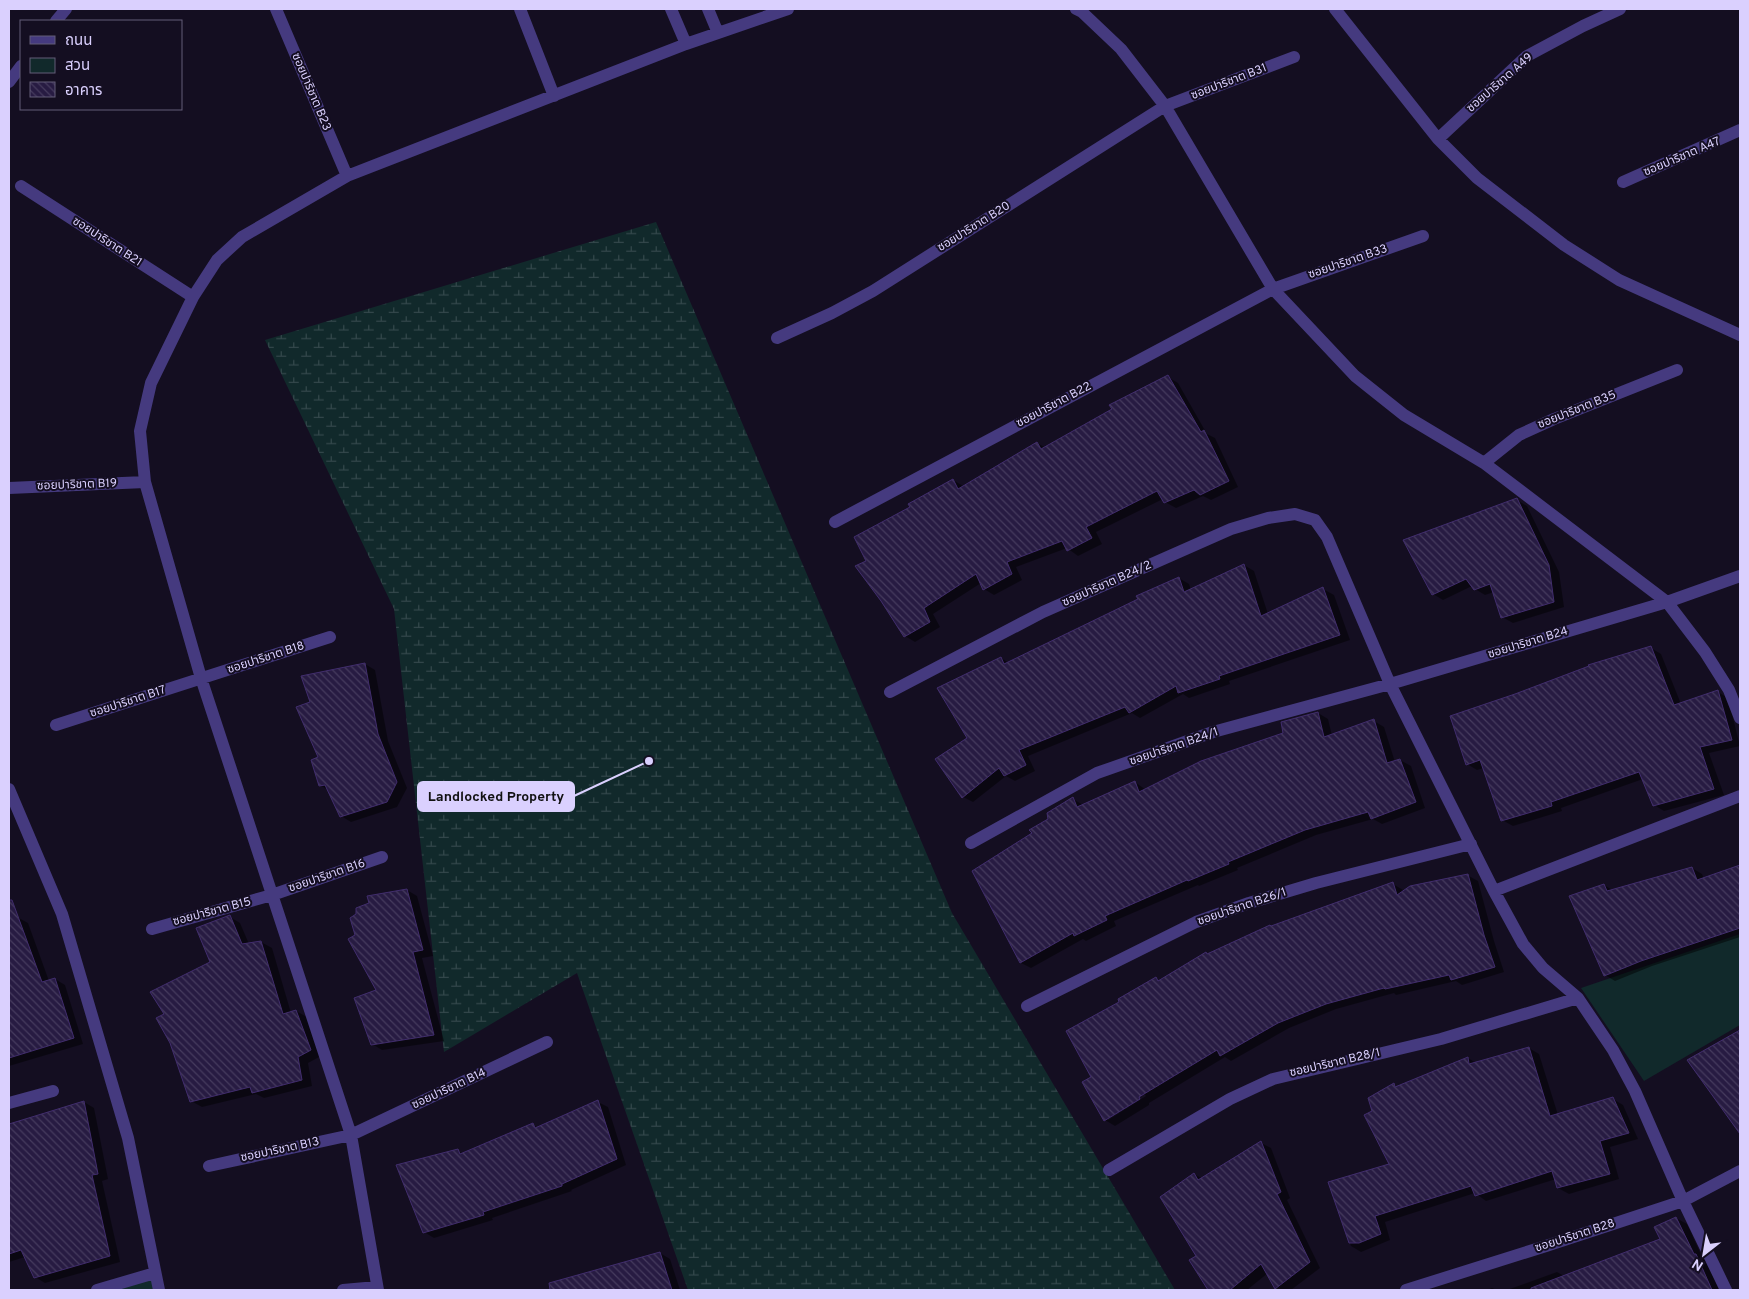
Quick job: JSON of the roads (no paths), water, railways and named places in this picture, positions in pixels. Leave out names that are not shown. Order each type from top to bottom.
[{"type":"street","points":[[57,20],[66,9]]},
{"type":"street","name":"ซอยปาริชาต B23","points":[[276,9],[347,176]]},
{"type":"street","points":[[520,9],[554,96]]},
{"type":"street","points":[[672,9],[686,44]]},
{"type":"street","points":[[708,9],[718,33]]},
{"type":"street","points":[[343,1290],[377,1288],[351,1135],[201,678],[145,482],[140,431],[151,383],[193,297],[217,260],[242,237],[347,176],[686,44],[788,9]]},
{"type":"street","points":[[1076,9],[1082,12],[1121,49],[1164,106],[1273,289],[1355,376],[1404,415],[1484,462],[1666,602],[1705,652],[1729,690],[1740,718]]},
{"type":"street","points":[[1335,9],[1438,139],[1476,178],[1564,245],[1619,280],[1740,335]]},
{"type":"street","name":"ซอยปาริชาต A49","points":[[1438,139],[1527,56],[1583,26],[1620,9]]},
{"type":"street","name":"ซอยปาริชาต B31","points":[[1164,106],[1294,57]]},
{"type":"street","points":[[9,82],[20,67]]},
{"type":"street","name":"ซอยปาริชาต B20","points":[[777,338],[832,314],[873,291],[1164,106]]},
{"type":"street","name":"ซอยปาริชาต A47","points":[[1623,182],[1740,130]]},
{"type":"street","name":"ซอยปาริชาต B21","points":[[21,186],[193,297]]},
{"type":"street","name":"ซอยปาริชาต B33","points":[[1273,289],[1423,236]]},
{"type":"street","name":"ซอยปาริชาต B22","points":[[835,522],[1273,289]]},
{"type":"street","name":"ซอยปาริชาต B35","points":[[1484,462],[1519,435],[1677,370]]},
{"type":"street","name":"ซอยปาริชาต B19","points":[[9,488],[145,482]]},
{"type":"street","name":"ซอยปาริชาต B24/2","points":[[890,692],[1044,612],[1231,529],[1268,518],[1295,514],[1315,520],[1327,537],[1390,684],[1494,891],[1523,944],[1543,968],[1578,998],[1613,1050],[1636,1091],[1683,1201],[1726,1290]]},
{"type":"street","name":"ซอยปาริชาต B24","points":[[1390,684],[1666,602],[1740,576]]},
{"type":"street","name":"ซอยปาริชาต B18","points":[[201,678],[330,637]]},
{"type":"street","name":"ซอยปาริชาต B17","points":[[56,725],[201,678]]},
{"type":"street","name":"ซอยปาริชาต B24/1","points":[[971,843],[1098,773],[1213,732],[1390,684]]},
{"type":"street","points":[[9,789],[62,914],[128,1138],[159,1290]]},
{"type":"street","points":[[1494,891],[1740,796]]},
{"type":"street","name":"ซอยปาริชาต B26/1","points":[[1027,1006],[1205,919],[1316,882],[1471,844]]},
{"type":"street","name":"ซอยปาริชาต B16","points":[[272,896],[382,857]]},
{"type":"street","name":"ซอยปาริชาต B15","points":[[152,929],[272,896]]},
{"type":"street","name":"ซอยปาริชาต B28/1","points":[[1109,1170],[1230,1099],[1273,1078],[1441,1039],[1578,998]]},
{"type":"street","name":"ซอยปาริชาต B14","points":[[351,1135],[547,1042]]},
{"type":"street","points":[[9,1103],[53,1091]]},
{"type":"street","name":"ซอยปาริชาต B13","points":[[209,1166],[351,1135]]},
{"type":"street","name":"ซอยปาริชาต B28","points":[[1406,1290],[1683,1201],[1740,1171]]},
{"type":"street","points":[[97,1290],[155,1273]]},
{"type":"place","name":"Landlocked Property","points":[[649,761]]}]
